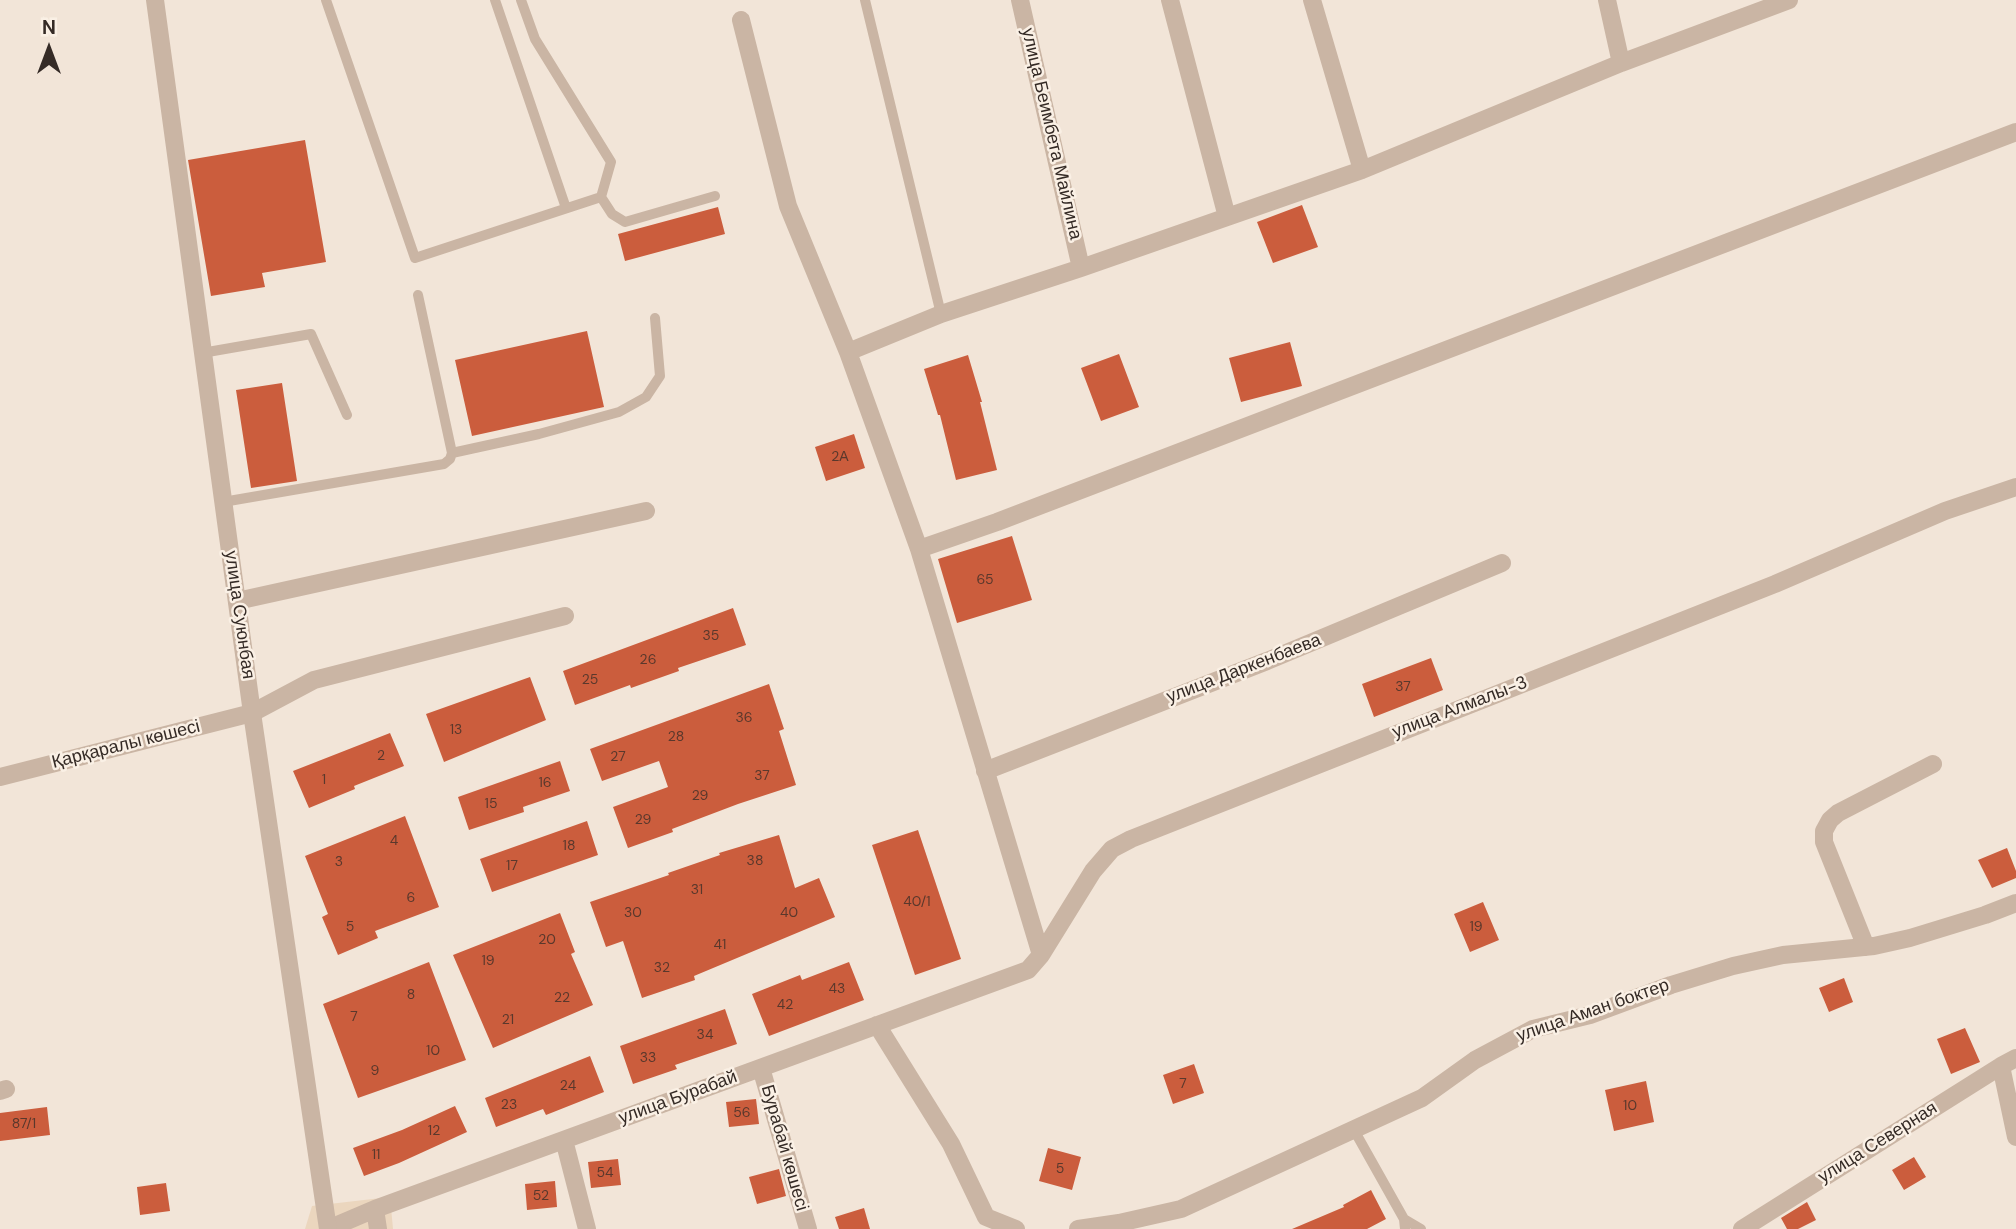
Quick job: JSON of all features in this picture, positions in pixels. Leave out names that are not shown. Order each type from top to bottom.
[{"type":"street","name":"улица Суюнбая","points":[[155,0],[202,353],[328,1229]]},
{"type":"street","name":"улица Беимбета Майлина","points":[[1020,0],[1081,268]]},
{"type":"street","points":[[1170,0],[1227,217]]},
{"type":"street","points":[[1312,0],[1362,170]]},
{"type":"street","points":[[1607,0],[1622,63]]},
{"type":"street","points":[[848,352],[941,314],[1362,170],[1622,63],[1789,0]]},
{"type":"street","points":[[741,20],[788,206],[848,352],[919,550],[1041,954]]},
{"type":"street","points":[[919,550],[2016,132]]},
{"type":"street","name":"улица Алмалы-3","points":[[1028,970],[1093,871],[1112,849],[1140,834],[1775,584],[1945,511],[2016,487]]},
{"type":"street","points":[[237,601],[646,511]]},
{"type":"street","name":"улица Даркенбаева","points":[[985,771],[1267,661],[1502,563]]},
{"type":"street","name":"Қарқаралы көшесі","points":[[0,777],[253,713],[314,680],[565,616]]},
{"type":"street","points":[[1866,947],[1824,842],[1824,831],[1838,813],[1933,764]]},
{"type":"street","name":"улица Аман боктер","points":[[1078,1229],[1129,1222],[1181,1209],[1422,1098],[1475,1060],[1533,1029],[1590,1015],[1671,985],[1733,966],[1783,954],[1866,947],[1910,938],[2016,903]]},
{"type":"street","name":"улица Бурабай","points":[[328,1229],[375,1209],[1028,970]]},
{"type":"street","points":[[877,1025],[951,1144],[985,1223],[1016,1229]]},
{"type":"street","points":[[2008,1062],[2016,1137]]},
{"type":"street","name":"улица Северная","points":[[1742,1229],[2008,1062]]},
{"type":"street","name":"Бурабай көшесі","points":[[761,1068],[808,1229]]},
{"type":"street","points":[[564,1140],[587,1229]]},
{"type":"street","points":[[375,1209],[378,1229]]},
{"type":"lane","points":[[326,0],[415,258],[601,197]]},
{"type":"lane","points":[[495,0],[566,208]]},
{"type":"lane","points":[[521,0],[535,39],[611,162],[601,197],[612,214],[625,222],[715,196]]},
{"type":"lane","points":[[865,0],[941,314]]},
{"type":"lane","points":[[223,502],[444,464],[450,459],[453,453],[418,295]]},
{"type":"lane","points":[[453,453],[539,434],[618,412],[646,397],[660,376],[655,318]]},
{"type":"lane","points":[[202,353],[311,334],[347,415]]},
{"type":"lane","points":[[1354,1130],[1405,1224],[1421,1229]]},
{"type":"shaded area","points":[[390,1197],[393,1229],[305,1229],[312,1206]]},
{"type":"building","points":[[305,140],[326,262],[262,273],[265,287],[211,296],[188,160]]},
{"type":"building","points":[[1302,205],[1318,247],[1273,263],[1257,222]]},
{"type":"building","points":[[718,207],[725,234],[625,261],[618,234]]},
{"type":"building","points":[[587,331],[604,407],[472,436],[455,360]]},
{"type":"building","points":[[1290,342],[1302,386],[1241,402],[1229,358]]},
{"type":"building","points":[[1119,354],[1139,407],[1101,421],[1081,368]]},
{"type":"building","points":[[968,355],[997,470],[956,480],[940,415],[924,369]]},
{"type":"building","points":[[282,383],[297,481],[251,488],[236,390]]},
{"type":"building","points":[[854,434],[865,468],[826,481],[815,447]]},
{"type":"building","points":[[1012,536],[1032,600],[957,623],[938,559]]},
{"type":"building","points":[[733,608],[746,645],[678,668],[679,671],[631,688],[630,685],[575,705],[563,671]]},
{"type":"building","points":[[1431,658],[1443,690],[1374,717],[1362,684]]},
{"type":"building","points":[[530,677],[546,720],[444,762],[426,714]]},
{"type":"building","points":[[769,684],[784,729],[779,731],[796,785],[738,804],[628,848],[613,807],[668,787],[659,761],[602,781],[590,749]]},
{"type":"building","points":[[390,733],[404,766],[309,808],[293,771]]},
{"type":"building","points":[[560,761],[570,791],[523,807],[524,812],[469,830],[458,797]]},
{"type":"building","points":[[405,816],[439,907],[375,931],[378,938],[338,955],[322,917],[328,914],[305,856]]},
{"type":"building","points":[[587,821],[598,855],[492,892],[480,859]]},
{"type":"building","points":[[918,830],[961,959],[915,975],[872,845]]},
{"type":"building","points":[[779,835],[795,888],[819,878],[835,917],[694,976],[695,980],[642,998],[623,941],[606,947],[590,902],[669,875],[668,873],[720,855],[719,853]]},
{"type":"building","points":[[2007,848],[2016,878],[1992,888],[1978,860]]},
{"type":"building","points":[[1483,902],[1499,940],[1470,952],[1454,914]]},
{"type":"building","points":[[560,913],[575,952],[571,954],[593,1005],[493,1048],[453,955]]},
{"type":"building","points":[[429,962],[466,1060],[358,1098],[323,1004]]},
{"type":"building","points":[[849,962],[864,1000],[769,1036],[752,994],[800,975],[802,980]]},
{"type":"building","points":[[1844,978],[1853,1002],[1829,1012],[1819,988]]},
{"type":"building","points":[[725,1009],[737,1044],[675,1065],[677,1069],[633,1084],[620,1046]]},
{"type":"building","points":[[1965,1028],[1980,1062],[1951,1074],[1937,1039]]},
{"type":"building","points":[[590,1056],[604,1092],[546,1115],[543,1109],[496,1127],[485,1098]]},
{"type":"building","points":[[1194,1064],[1204,1093],[1173,1104],[1163,1075]]},
{"type":"building","points":[[1646,1081],[1654,1122],[1614,1131],[1605,1090]]},
{"type":"building","points":[[756,1099],[759,1124],[729,1127],[726,1102]]},
{"type":"building","points":[[455,1106],[467,1132],[364,1176],[353,1148]]},
{"type":"building","points":[[47,1107],[50,1135],[0,1141],[0,1113]]},
{"type":"building","points":[[1048,1148],[1081,1157],[1072,1190],[1039,1181]]},
{"type":"building","points":[[1914,1157],[1926,1177],[1904,1190],[1892,1170]]},
{"type":"building","points":[[618,1159],[621,1185],[591,1188],[588,1162]]},
{"type":"building","points":[[779,1169],[786,1196],[757,1204],[749,1177]]},
{"type":"building","points":[[555,1181],[557,1207],[527,1210],[525,1184]]},
{"type":"building","points":[[166,1183],[170,1211],[140,1215],[137,1187]]},
{"type":"building","points":[[1371,1190],[1386,1219],[1367,1229],[1292,1229],[1344,1207],[1343,1205]]},
{"type":"building","points":[[1807,1202],[1816,1220],[1798,1229],[1787,1229],[1781,1218]]},
{"type":"building","points":[[864,1208],[870,1229],[839,1229],[835,1217]]}]
